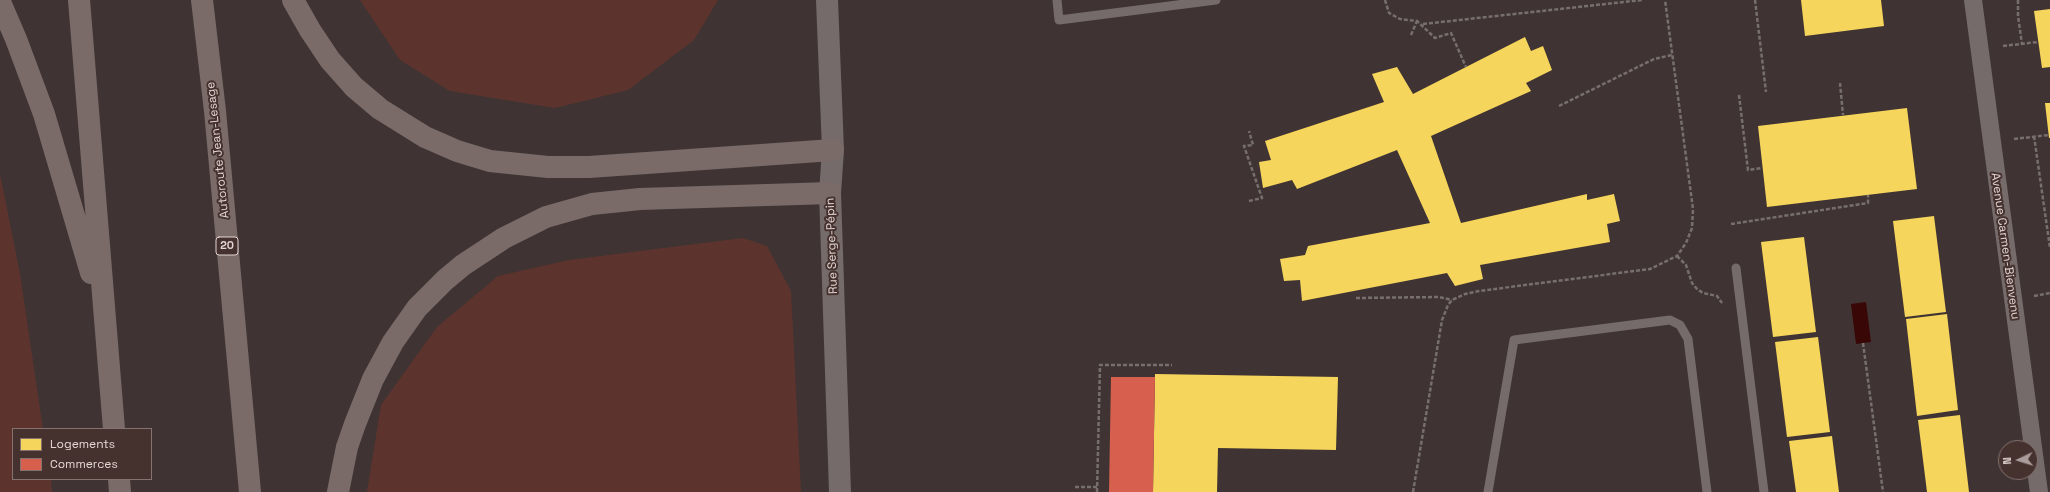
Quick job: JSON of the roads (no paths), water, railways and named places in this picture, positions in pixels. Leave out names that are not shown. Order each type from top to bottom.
[{"type":"highway","points":[[80,0],[114,428]]},
{"type":"highway","name":"Autoroute Jean-Lesage","points":[[202,0],[215,111],[250,492]]},
{"type":"highway","points":[[293,0],[310,30],[330,60],[365,97],[389,115],[425,137],[457,151],[483,158],[528,165],[589,167],[833,150]]},
{"type":"highway","points":[[0,2],[19,46],[44,114],[104,317]]},
{"type":"highway","points":[[338,492],[347,447],[355,424],[373,379],[393,342],[416,308],[445,280],[463,265],[504,238],[546,217],[592,204],[640,199],[830,193]]},
{"type":"highway","points":[[119,480],[120,492]]},
{"type":"street","name":"Rue Serge-Pépin","points":[[827,0],[833,150],[830,193],[840,492]]},
{"type":"street","name":"Avenue Carmen-Bienvenu","points":[[1973,0],[2039,492]]},
{"type":"lane","points":[[1057,0],[1059,20],[1187,2],[1216,0]]},
{"type":"lane","points":[[1736,268],[1764,492]]},
{"type":"lane","points":[[1488,492],[1514,340],[1670,320],[1684,329],[1688,339],[1707,492]]}]
